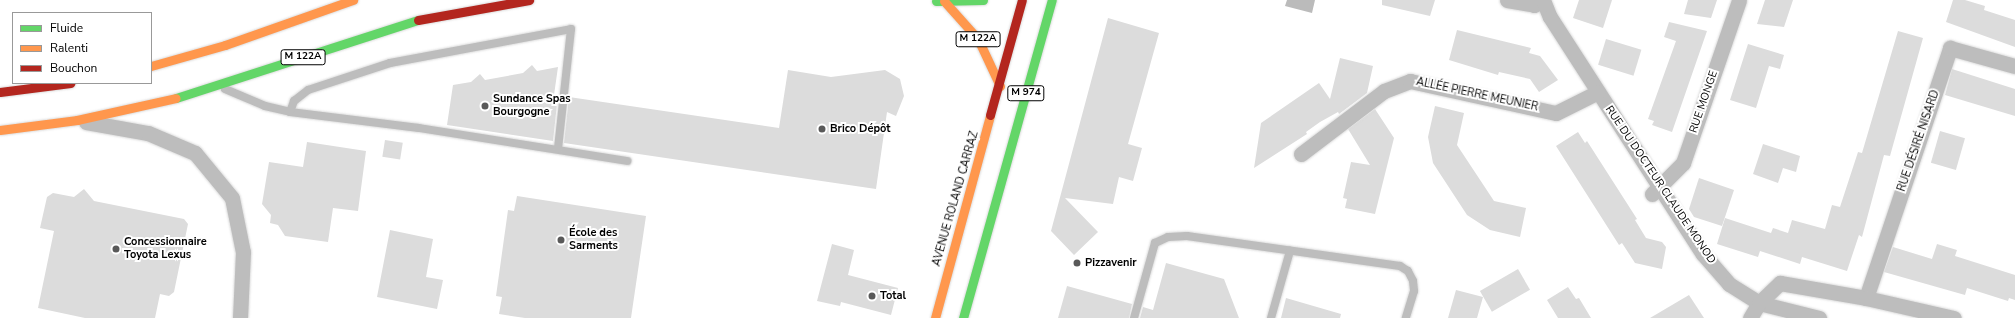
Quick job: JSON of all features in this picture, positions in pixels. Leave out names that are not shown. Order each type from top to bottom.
[{"type":"main road","points":[[152,66],[226,45],[353,0]]},
{"type":"main road","name":"M 122A","points":[[0,130],[77,120],[149,105],[218,86],[424,18],[529,0]]},
{"type":"main road","points":[[928,0],[983,0]]},
{"type":"main road","name":"M 974","points":[[1000,86],[1022,0]]},
{"type":"main road","name":"M 974","points":[[963,318],[1052,0]]},
{"type":"main road","name":"M 122A","points":[[944,1],[978,39],[1000,86]]},
{"type":"main road","points":[[1040,7],[1046,21]]},
{"type":"main road","points":[[0,92],[62,84]]},
{"type":"main road","name":"AVENUE ROLAND CARRAZ","points":[[935,318],[1000,86]]},
{"type":"street","points":[[1507,0],[1534,5],[1542,1]]},
{"type":"street","name":"RUE MONGE","points":[[1656,191],[1683,163],[1739,0]]},
{"type":"street","name":"RUE DU DOCTEUR CLAUDE MONOD","points":[[1542,1],[1598,92],[1656,191],[1703,254],[1729,284],[1759,304]]},
{"type":"street","name":"RUE DÉSIRÉ NISARD","points":[[1866,298],[1950,48],[2015,66]]},
{"type":"street","name":"ALLÉE PIERRE MEUNIER","points":[[1301,154],[1384,91],[1410,80],[1556,113],[1598,92]]},
{"type":"street","points":[[77,120],[148,133],[195,153],[232,198],[243,252],[240,318]]},
{"type":"street","points":[[1750,318],[1759,304],[1780,283],[1866,298],[1954,318]]},
{"type":"street","points":[[1759,304],[1819,318]]},
{"type":"lane","points":[[290,112],[294,101],[308,90],[390,63],[571,29],[558,148]]},
{"type":"lane","points":[[218,86],[265,106],[290,112],[558,148],[627,161]]},
{"type":"lane","points":[[1134,318],[1155,243],[1168,236],[1188,236],[1400,266],[1408,272],[1413,282],[1414,291],[1406,318]]},
{"type":"lane","points":[[1271,318],[1290,251]]},
{"type":"shaded area","points":[[1287,0],[1315,0],[1312,13],[1285,6]]},
{"type":"building","points":[[1382,0],[1435,0],[1430,16],[1382,5]]},
{"type":"building","points":[[1579,0],[1612,0],[1603,28],[1573,18]]},
{"type":"building","points":[[1688,0],[1717,0],[1711,18],[1684,14]]},
{"type":"building","points":[[1765,0],[1793,0],[1784,27],[1757,24]]},
{"type":"building","points":[[1953,0],[1965,0],[1985,6],[1984,10],[2015,20],[2015,47],[1946,22]]},
{"type":"building","points":[[1108,18],[1159,33],[1128,144],[1142,148],[1133,181],[1119,177],[1113,204],[1065,198],[1098,232],[1074,255],[1051,231]]},
{"type":"building","points":[[1669,22],[1707,31],[1672,132],[1652,125],[1654,121],[1648,119],[1676,41],[1664,37]]},
{"type":"building","points":[[1457,30],[1531,48],[1529,53],[1540,56],[1558,80],[1539,92],[1530,79],[1499,72],[1498,75],[1449,60]]},
{"type":"building","points":[[1898,31],[1923,38],[1890,156],[1884,155],[1862,237],[1859,235],[1847,271],[1802,257],[1800,264],[1760,251],[1758,257],[1717,244],[1725,218],[1771,233],[1773,228],[1788,233],[1792,220],[1825,229],[1832,205],[1840,207],[1858,152],[1862,153]]},
{"type":"building","points":[[1606,39],[1641,50],[1633,76],[1598,65]]},
{"type":"building","points":[[1748,44],[1784,55],[1780,69],[1769,66],[1756,108],[1730,100]]},
{"type":"building","points":[[1340,58],[1373,66],[1367,93],[1339,114],[1338,112],[1320,122],[1306,132],[1307,134],[1254,168],[1261,123],[1319,83],[1330,99]]},
{"type":"building","points":[[532,65],[537,71],[558,67],[554,95],[558,95],[553,141],[447,125],[453,85],[471,82],[480,74],[485,80],[523,73]]},
{"type":"building","points":[[1952,69],[2015,89],[2015,116],[1945,95]]},
{"type":"building","points":[[788,70],[831,77],[885,70],[900,79],[904,96],[896,116],[887,112],[876,189],[564,143],[569,97],[779,128]]},
{"type":"building","points":[[1435,106],[1464,113],[1457,145],[1494,201],[1526,208],[1520,237],[1490,230],[1467,215],[1433,163],[1428,137]]},
{"type":"building","points":[[1375,109],[1394,138],[1375,214],[1345,208],[1347,199],[1343,198],[1351,162],[1370,165],[1348,129]]},
{"type":"building","points":[[1940,131],[1965,138],[1956,170],[1931,163]]},
{"type":"building","points":[[1578,132],[1585,143],[1587,141],[1637,219],[1635,220],[1646,238],[1662,242],[1666,247],[1662,269],[1635,263],[1622,243],[1619,245],[1556,146]]},
{"type":"building","points":[[385,140],[403,143],[400,160],[382,157]]},
{"type":"building","points":[[307,142],[366,151],[358,211],[333,208],[328,242],[285,236],[278,225],[270,223],[271,215],[262,204],[269,162],[303,167]]},
{"type":"building","points":[[1763,144],[1800,156],[1796,172],[1783,168],[1778,183],[1753,174]]},
{"type":"building","points":[[1699,178],[1734,190],[1722,226],[1694,217],[1689,209]]},
{"type":"building","name":"Concessionnaire Toyota Lexus","points":[[84,189],[94,201],[184,219],[188,224],[174,292],[169,296],[160,294],[155,318],[85,318],[38,308],[54,231],[40,228],[47,197],[53,193],[74,197]]},
{"type":"building","name":"École des Sarments","points":[[517,196],[646,216],[631,318],[525,318],[499,314],[502,297],[496,296],[508,210],[514,211]]},
{"type":"building","points":[[390,230],[433,239],[426,277],[443,280],[437,309],[377,297]]},
{"type":"building","points":[[832,244],[854,250],[848,275],[898,288],[891,315],[841,302],[840,306],[817,301]]},
{"type":"building","points":[[1937,244],[1957,250],[1955,256],[2015,275],[2015,300],[2009,298],[2008,301],[1967,288],[1965,295],[1884,272],[1893,247],[1932,259]]},
{"type":"building","points":[[1166,263],[1224,279],[1239,318],[1140,318],[1143,307],[1153,310]]},
{"type":"building","points":[[1518,269],[1530,290],[1492,312],[1480,291]]},
{"type":"building","points":[[1067,286],[1132,304],[1129,318],[1058,318]]},
{"type":"building","points":[[1568,287],[1576,299],[1579,298],[1591,318],[1558,318],[1547,300]]},
{"type":"building","points":[[1456,290],[1483,297],[1477,318],[1448,318]]},
{"type":"building","points":[[1689,295],[1704,318],[1650,318]]},
{"type":"building","points":[[1286,298],[1341,314],[1340,318],[1281,318]]},
{"type":"traffic: fast","points":[[936,1],[983,0]]},
{"type":"traffic: fast","points":[[963,318],[1052,0]]},
{"type":"traffic: fast","points":[[176,98],[418,20]]},
{"type":"traffic: slow","points":[[152,66],[225,45],[353,0]]},
{"type":"traffic: slow","points":[[944,1],[978,39],[1000,86]]},
{"type":"traffic: slow","points":[[0,130],[77,120],[176,98]]},
{"type":"traffic: slow","points":[[935,318],[990,115]]},
{"type":"traffic: jam","points":[[418,20],[529,0]]},
{"type":"traffic: jam","points":[[990,115],[1022,0]]},
{"type":"traffic: jam","points":[[0,92],[62,84]]},
{"type":"place","name":"Sundance Spas Bourgogne","points":[[485,106]]},
{"type":"place","name":"Brico Dépôt","points":[[822,129]]},
{"type":"place","name":"École des Sarments","points":[[561,240]]},
{"type":"place","name":"Concessionnaire Toyota Lexus","points":[[116,249]]},
{"type":"place","name":"Pizzavenir","points":[[1077,263]]},
{"type":"place","name":"Total","points":[[872,296]]}]
